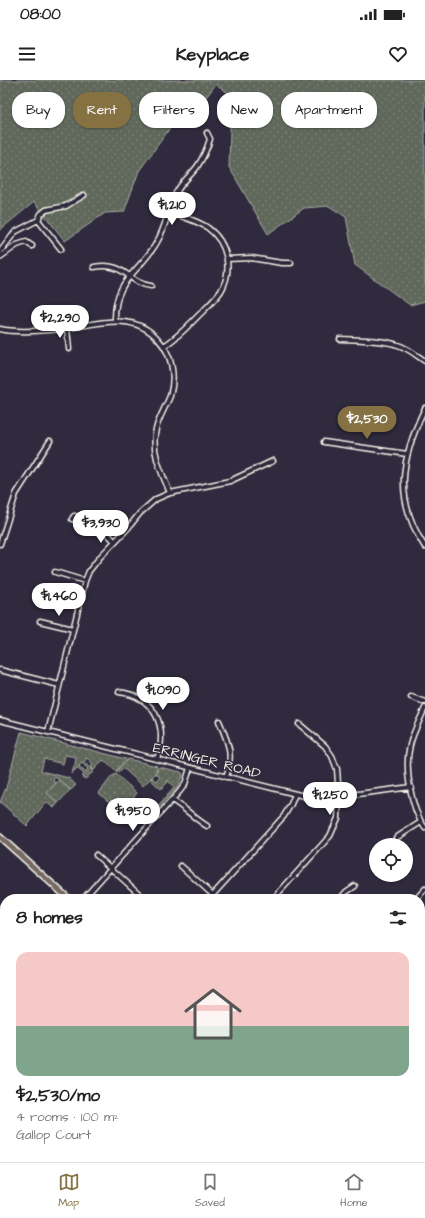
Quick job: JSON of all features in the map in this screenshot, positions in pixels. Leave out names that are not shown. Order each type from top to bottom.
[{"type":"main road","points":[[0,837],[63,894]]},
{"type":"street","points":[[115,321],[117,298],[123,284],[157,242],[177,192],[181,185],[197,167],[205,153],[210,139],[207,133]]},
{"type":"street","points":[[0,252],[15,232],[38,220],[41,214],[46,210],[66,206],[84,195]]},
{"type":"street","points":[[164,346],[180,334],[220,292],[226,278],[227,259],[221,242],[209,229],[199,223],[169,212]]},
{"type":"street","points":[[38,220],[60,249]]},
{"type":"street","points":[[0,257],[26,242],[32,246]]},
{"type":"street","points":[[227,259],[251,258],[282,264],[291,263]]},
{"type":"street","points":[[94,267],[111,266],[121,269],[143,285],[151,286]]},
{"type":"street","points":[[0,329],[15,331],[67,328],[115,321],[141,326],[153,334],[164,346],[172,367],[173,381],[170,396],[156,428],[154,443],[157,458],[170,493]]},
{"type":"street","points":[[67,328],[69,348]]},
{"type":"street","points":[[340,339],[397,344],[410,350],[425,361]]},
{"type":"street","points":[[425,408],[411,439],[404,468],[405,497],[412,524],[425,547]]},
{"type":"street","points":[[0,544],[16,494],[50,441]]},
{"type":"street","points":[[324,442],[407,454]]},
{"type":"street","points":[[48,732],[85,581],[95,562],[128,528],[140,513],[162,496],[170,493],[230,481],[273,461]]},
{"type":"street","points":[[72,519],[74,516],[93,522],[105,531],[115,542]]},
{"type":"street","points":[[55,572],[85,581]]},
{"type":"street","points":[[40,621],[73,629]]},
{"type":"street","points":[[0,670],[59,685]]},
{"type":"street","points":[[119,692],[131,694],[141,699],[156,715],[160,725],[162,737],[161,748],[157,759]]},
{"type":"street","points":[[411,697],[425,702]]},
{"type":"street","points":[[425,708],[413,734],[408,754],[414,807],[425,828]]},
{"type":"street","name":"ERRINGER ROAD","points":[[0,720],[295,794],[318,798],[339,797],[411,787]]},
{"type":"street","points":[[219,721],[228,741],[230,751],[230,763],[226,777]]},
{"type":"street","points":[[278,894],[330,836],[338,818],[339,797],[337,769],[332,756],[325,746],[299,724]]},
{"type":"street","points":[[88,894],[172,800],[185,784],[190,768]]},
{"type":"street","points":[[214,894],[284,816],[295,794]]},
{"type":"street","points":[[172,800],[190,812],[198,821],[206,826]]},
{"type":"street","points":[[396,838],[421,822]]},
{"type":"street","points":[[96,855],[140,894]]},
{"type":"street","points":[[181,866],[212,894]]},
{"type":"street","points":[[344,894],[355,886]]},
{"type":"green space","points":[[0,80],[425,80],[425,301],[410,305],[355,265],[346,217],[329,206],[304,208],[268,234],[229,167],[230,128],[273,128],[273,92],[227,92],[216,84],[209,93],[209,92],[139,92],[139,128],[170,128],[139,171],[124,212],[105,213],[65,241],[34,202],[0,230]]},
{"type":"green space","points":[[21,732],[126,759],[116,771],[103,760],[94,770],[91,767],[93,764],[87,758],[84,762],[94,771],[90,775],[86,771],[88,769],[82,763],[79,766],[89,776],[85,779],[82,777],[84,774],[77,768],[71,774],[75,765],[76,757],[65,755],[63,764],[44,759],[41,771],[69,778],[76,785],[71,790],[55,777],[53,780],[56,783],[47,793],[58,803],[54,808],[46,802],[27,826],[0,802],[6,788]]},
{"type":"green space","points":[[128,759],[157,766],[156,773],[143,786],[123,768],[118,773],[116,772]]},
{"type":"green space","points":[[159,767],[181,772],[183,774],[177,788],[157,810],[150,804],[152,801],[158,806],[174,788],[168,780],[168,782],[161,789],[151,780],[152,777],[156,781],[160,777],[156,774]]},
{"type":"green space","points":[[116,774],[137,793],[120,814],[118,814],[121,809],[111,800],[109,802],[99,793],[112,776]]},
{"type":"green space","points":[[59,780],[70,790],[58,803],[47,793]]}]
